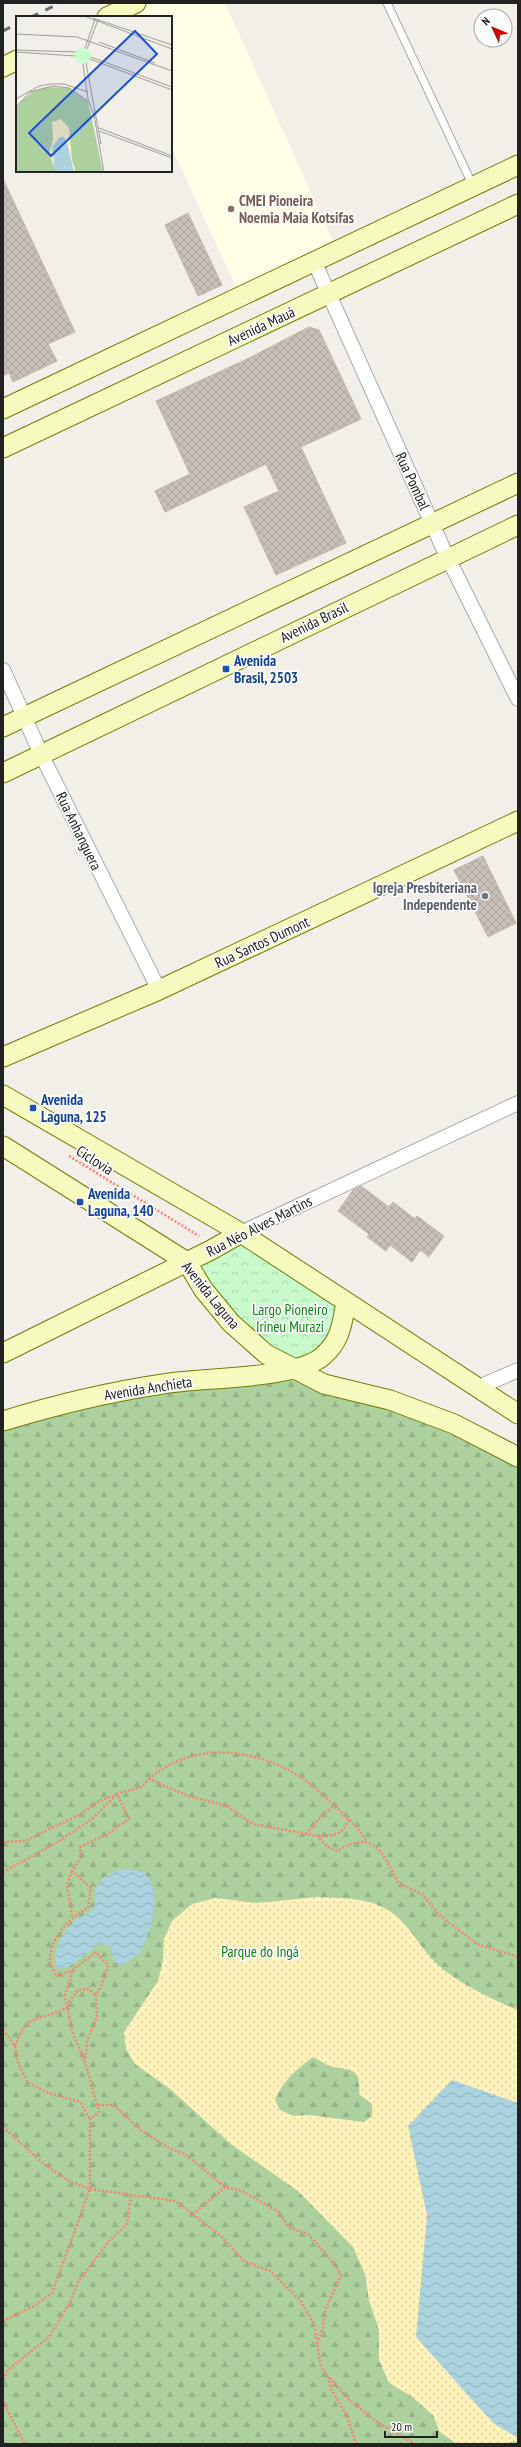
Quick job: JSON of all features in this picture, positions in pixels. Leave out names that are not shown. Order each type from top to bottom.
[{"type":"main road","points":[[109,16],[136,3]]},
{"type":"main road","points":[[3,67],[16,60]]},
{"type":"main road","points":[[3,409],[518,165]]},
{"type":"main road","name":"Avenida Mauá","points":[[3,448],[518,204]]},
{"type":"main road","points":[[3,727],[518,483]]},
{"type":"main road","name":"Avenida Brasil","points":[[3,773],[518,525]]},
{"type":"main road","name":"Rua Santos Dumont","points":[[3,1057],[159,990],[518,821]]},
{"type":"main road","points":[[3,1095],[240,1233],[518,1414]]},
{"type":"main road","name":"Avenida Laguna","points":[[3,1146],[187,1262],[203,1289],[231,1323],[266,1354],[324,1384],[390,1400],[454,1424],[518,1457]]},
{"type":"main road","name":"Rua Néo Alves Martins","points":[[3,1353],[187,1262],[240,1233]]},
{"type":"main road","name":"Avenida Anchieta","points":[[3,1421],[85,1398],[164,1383],[234,1378],[295,1369],[322,1357],[341,1334],[346,1302]]},
{"type":"street","name":"Rua Pombal","points":[[314,261],[328,295],[448,558],[518,700]]},
{"type":"street","name":"Rua Anhanguera","points":[[3,670],[41,754],[159,990]]},
{"type":"street","name":"Rua Néo Alves Martins","points":[[240,1233],[518,1103]]},
{"type":"street","points":[[477,1388],[518,1370]]},
{"type":"lane","points":[[387,3],[473,186]]},
{"type":"path","name":"Ciclovia","points":[[65,1154],[184,1229],[218,1246]]},
{"type":"path","points":[[3,1842],[25,1841],[81,1814],[99,1801],[142,1787],[159,1770],[197,1755],[219,1752],[240,1752],[260,1758],[302,1778],[358,1827],[367,1842],[382,1853],[398,1884],[422,1894],[438,1914],[476,1944],[518,1956]]},
{"type":"path","points":[[149,1780],[188,1796],[227,1806],[254,1824],[317,1836],[334,1836],[343,1831],[349,1819]]},
{"type":"path","points":[[72,1916],[67,1885],[72,1871],[81,1858],[80,1847],[108,1834],[129,1819],[117,1794]]},
{"type":"path","points":[[3,1872],[68,1836],[92,1819],[117,1794]]},
{"type":"path","points":[[306,1834],[323,1814],[334,1806]]},
{"type":"path","points":[[317,1836],[328,1847],[337,1851],[352,1842],[367,1842]]},
{"type":"path","points":[[72,1871],[91,1888],[88,1908],[72,1916],[53,1942],[50,1963],[57,1976],[73,1970],[96,1952],[108,1965],[102,1986],[96,1996],[97,2017],[87,2042],[85,2062]]},
{"type":"path","points":[[73,1970],[65,1995],[72,2031],[85,2062],[100,2112],[90,2119]]},
{"type":"path","points":[[68,2010],[69,2002],[78,1990],[88,1989],[96,1996]]},
{"type":"path","points":[[3,2321],[34,2306],[52,2293],[90,2188],[90,2119],[80,2102],[46,2092],[27,2082],[17,2060],[15,2046],[21,2028],[35,2019],[64,2009],[68,2010]]},
{"type":"path","points":[[3,2030],[15,2046]]},
{"type":"path","points":[[98,2105],[113,2105],[142,2131],[169,2148],[184,2154],[225,2186],[242,2191],[278,2212],[290,2228],[308,2234],[329,2257],[341,2275],[325,2310],[323,2328],[317,2345]]},
{"type":"path","points":[[3,2127],[44,2164],[71,2182],[90,2188],[175,2201],[220,2235],[244,2261],[270,2271],[300,2300],[314,2324],[321,2368],[349,2400],[377,2422],[415,2444]]},
{"type":"path","points":[[193,2214],[225,2186]]},
{"type":"path","points":[[3,2379],[9,2369],[49,2336],[59,2317],[70,2302],[78,2282],[110,2241],[127,2224],[131,2195]]},
{"type":"path","points":[[328,2376],[331,2389],[347,2416],[356,2444]]},
{"type":"path","points":[[3,2402],[25,2444]]},
{"type":"shaded area","points":[[136,3],[225,3],[337,250],[240,296],[172,148],[172,16],[113,16]]},
{"type":"green space","name":"Largo Pioneiro Irineu Murazi","points":[[241,1233],[346,1302],[341,1334],[295,1369],[266,1354],[187,1262]]},
{"type":"green space","name":"Parque do Ingá","points":[[295,1369],[518,1457],[518,2444],[3,2444],[3,1421]]},
{"type":"sand","points":[[318,1897],[355,1899],[378,1905],[398,1917],[430,1956],[446,1972],[476,1990],[518,2010],[518,2441],[501,2444],[457,2444],[440,2432],[433,2415],[411,2396],[389,2383],[379,2360],[379,2330],[369,2300],[365,2274],[353,2247],[298,2191],[232,2145],[170,2089],[135,2064],[126,2049],[124,2032],[158,1981],[163,1961],[164,1939],[172,1921],[192,1904],[216,1898],[256,1903]],"holes":[[[313,2057],[331,2066],[354,2072],[359,2080],[359,2094],[372,2104],[372,2116],[364,2122],[309,2115],[293,2116],[280,2110],[275,2100],[278,2093],[286,2081],[301,2066]]]},
{"type":"water","points":[[123,1869],[140,1871],[148,1877],[152,1884],[154,1904],[150,1927],[139,1953],[135,1957],[118,1965],[114,1962],[111,1947],[100,1943],[70,1966],[60,1969],[56,1966],[55,1960],[63,1935],[71,1924],[92,1910],[96,1889],[100,1881],[111,1873]]},
{"type":"water","points":[[452,2080],[518,2103],[518,2438],[493,2423],[416,2337],[427,2215],[408,2126]]},
{"type":"building","points":[[3,179],[75,332],[48,344],[57,361],[13,382],[9,373],[3,376]]},
{"type":"building","points":[[188,213],[222,285],[198,296],[165,225]]},
{"type":"building","points":[[309,327],[319,330],[361,419],[301,447],[346,543],[276,575],[244,507],[279,491],[266,464],[165,512],[155,491],[190,474],[156,401],[247,359]]},
{"type":"building","name":"Igreja Presbiteriana Independente","points":[[483,856],[516,923],[488,937],[454,870]]},
{"type":"building","points":[[361,1186],[389,1207],[393,1202],[415,1219],[417,1216],[444,1236],[429,1257],[420,1250],[412,1262],[390,1245],[386,1251],[367,1237],[369,1234],[338,1211],[353,1190]]},
{"type":"railway","points":[[33,16],[60,3]]},
{"type":"railway","points":[[3,31],[16,24]]},
{"type":"place","name":"CMEI Pioneira Noemia Maia Kotsifas","points":[[231,209]]},
{"type":"place","name":"Avenida Brasil, 2503","points":[[226,669]]},
{"type":"place","name":"Igreja Presbiteriana Independente","points":[[485,896]]},
{"type":"place","name":"Avenida Laguna, 125","points":[[33,1108]]},
{"type":"place","name":"Avenida Laguna, 140","points":[[80,1202]]}]
